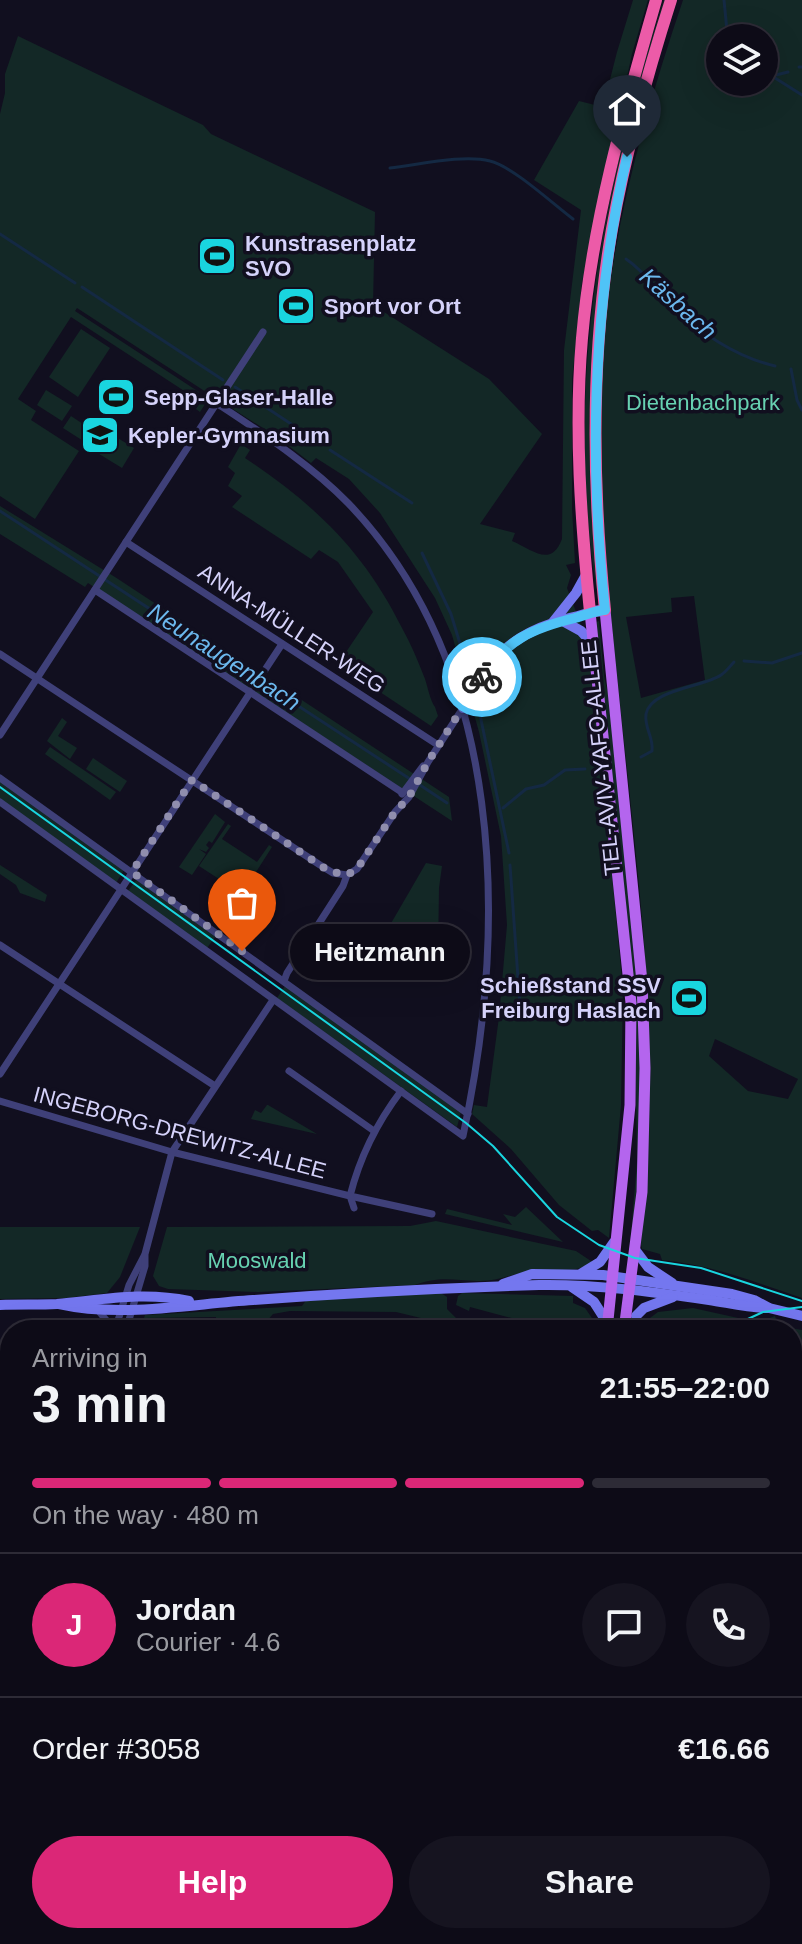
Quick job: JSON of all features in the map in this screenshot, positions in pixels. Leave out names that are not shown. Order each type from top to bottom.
[{"type":"highway","name":"TEL-AVIV-YAFO-ALLEE","points":[[590,612],[579,451],[582,339],[614,149],[656,0]]},
{"type":"highway","name":"TEL-AVIV-YAFO-ALLEE","points":[[605,610],[594,450],[604,288],[625,164],[671,0]]},
{"type":"main road","points":[[559,618],[586,575]]},
{"type":"main road","points":[[463,708],[499,653],[578,607],[590,612],[605,610]]},
{"type":"main road","name":"TEL-AVIV-YAFO-ALLEE","points":[[605,610],[642,982],[645,1134],[636,1251],[626,1320]]},
{"type":"main road","name":"TEL-AVIV-YAFO-ALLEE","points":[[590,612],[630,983],[631,1093],[608,1320]]},
{"type":"main road","points":[[559,618],[581,631],[593,644]]},
{"type":"main road","points":[[580,1274],[600,1262],[614,1242],[619,1222]]},
{"type":"main road","points":[[636,1251],[648,1267],[677,1291]]},
{"type":"main road","points":[[497,1287],[532,1274],[580,1274],[631,1285],[732,1294],[802,1316]]},
{"type":"main road","points":[[59,1304],[100,1313],[199,1304],[613,1282]]},
{"type":"main road","points":[[571,1286],[594,1302],[603,1320]]},
{"type":"main road","points":[[633,1320],[644,1308],[677,1291]]},
{"type":"main road","points":[[0,1305],[59,1304],[125,1296],[168,1297],[199,1304]]},
{"type":"street","points":[[0,735],[263,332]]},
{"type":"street","points":[[0,802],[463,1136],[483,1018],[488,958],[488,902],[486,846],[477,780],[454,676],[430,618],[390,553],[348,503],[272,440],[218,404]]},
{"type":"street","name":"ANNA-MÜLLER-WEG","points":[[126,542],[438,745]]},
{"type":"street","points":[[95,589],[408,790]]},
{"type":"street","points":[[0,1074],[282,644]]},
{"type":"street","points":[[0,654],[320,865],[333,873],[347,875]]},
{"type":"street","points":[[284,981],[347,875],[357,869],[463,708]]},
{"type":"street","points":[[0,778],[468,1114]]},
{"type":"street","points":[[0,945],[215,1086]]},
{"type":"street","points":[[117,1320],[145,1254],[172,1152],[273,1000]]},
{"type":"street","points":[[289,1071],[374,1131]]},
{"type":"street","points":[[350,1196],[357,1169],[374,1131],[401,1091]]},
{"type":"street","name":"INGEBORG-DREWITZ-ALLEE","points":[[0,1101],[172,1152],[432,1214]]},
{"type":"street","name":"INGEBORG-DREWITZ-ALLEE","points":[[350,1196],[354,1208]]},
{"type":"street","points":[[129,1320],[145,1266],[145,1254]]},
{"type":"street","points":[[100,1313],[106,1320]]},
{"type":"green space","points":[[633,0],[648,0],[632,54],[582,282],[572,380],[575,563],[566,565],[571,575],[567,588],[590,649],[623,990],[621,1105],[609,1238],[598,1230],[592,1231],[559,1205],[511,1149],[472,1114],[474,1105],[487,1107],[499,1017],[507,925],[501,836],[479,732],[452,635],[435,598],[380,513],[349,479],[316,458],[311,463],[211,395],[200,412],[196,409],[206,392],[77,308],[75,311],[199,392],[195,398],[71,317],[18,399],[36,411],[31,420],[79,451],[35,519],[0,496],[0,114],[5,74],[18,36],[203,125],[211,134],[375,212],[373,305],[489,379],[542,434],[480,524],[515,533],[512,541],[547,555],[558,548],[562,539],[564,350],[581,210],[534,180],[579,101],[603,107]]},
{"type":"green space","points":[[664,0],[668,0],[639,98],[592,371],[590,481],[598,598],[588,522],[585,446],[587,370],[594,295],[622,146]]},
{"type":"green space","name":"Dietenbachpark","points":[[683,0],[802,0],[802,1298],[716,1270],[662,1260],[660,1254],[642,1249],[641,1245],[646,968],[605,546],[600,407],[604,337],[615,251],[644,124]],"holes":[[[694,596],[705,680],[641,698],[626,617],[672,612],[671,598]],[[715,1039],[798,1079],[788,1099],[748,1091],[709,1056]]]},
{"type":"green space","points":[[81,329],[110,348],[78,397],[49,377]]},
{"type":"green space","points":[[46,390],[72,406],[62,421],[37,405]]},
{"type":"green space","points":[[71,416],[95,432],[88,444],[63,428]]},
{"type":"green space","points":[[103,429],[134,448],[122,468],[91,449]]},
{"type":"green space","points":[[241,444],[250,450],[245,458],[315,512],[354,552],[371,575],[405,634],[422,672],[438,716],[431,726],[338,664],[373,612],[338,562],[319,550],[311,559],[232,507],[242,496],[228,486],[235,473],[228,467]]},
{"type":"green space","points":[[0,506],[115,577],[449,797],[452,821],[88,583],[85,587],[0,534]]},
{"type":"green space","points":[[599,621],[631,906],[640,1042],[637,1178],[630,1246],[637,1162],[635,1019],[596,622]]},
{"type":"green space","points":[[62,718],[67,722],[58,736],[77,748],[70,759],[47,741]]},
{"type":"green space","points":[[50,747],[116,792],[110,800],[45,754]]},
{"type":"green space","points":[[93,758],[127,781],[120,792],[86,769]]},
{"type":"green space","points":[[0,781],[124,870],[116,883],[0,799]]},
{"type":"green space","points":[[215,814],[225,822],[212,843],[209,841],[206,845],[209,848],[206,852],[199,849],[206,854],[192,875],[179,867]]},
{"type":"green space","points":[[228,824],[231,826],[222,839],[257,862],[269,845],[272,847],[242,894],[199,866]]},
{"type":"green space","points":[[426,863],[442,866],[438,954],[418,953],[386,932]]},
{"type":"green space","points":[[0,865],[47,895],[45,902],[20,893],[16,885],[0,874]]},
{"type":"green space","points":[[137,879],[216,936],[207,948],[128,891]]},
{"type":"green space","points":[[285,986],[461,1112],[457,1127],[277,998]]},
{"type":"green space","points":[[267,1105],[317,1134],[251,1119],[255,1110],[261,1113]]},
{"type":"green space","points":[[526,1207],[563,1242],[445,1214],[447,1209],[512,1225],[503,1214],[515,1217]]},
{"type":"green space","name":"Mooswald","points":[[436,1221],[576,1251],[594,1263],[579,1268],[532,1271],[484,1281],[438,1280],[415,1285],[258,1292],[168,1289],[159,1286],[153,1276],[167,1227],[410,1226]]},
{"type":"green space","points":[[0,1227],[140,1227],[120,1277],[107,1293],[66,1298],[0,1299]]},
{"type":"green space","points":[[441,1293],[447,1297],[447,1309],[456,1318],[429,1320],[396,1312],[290,1311],[273,1314],[268,1320],[144,1318],[145,1315],[302,1306],[307,1299]]},
{"type":"green space","points":[[462,1293],[573,1296],[573,1303],[585,1308],[593,1320],[519,1320],[470,1307],[469,1311],[456,1305]]},
{"type":"green space","points":[[693,1308],[738,1318],[647,1320],[658,1312]]},
{"type":"waterway","points":[[724,0],[726,24]]},
{"type":"waterway","points":[[778,74],[788,72]]},
{"type":"waterway","points":[[778,80],[802,95]]},
{"type":"waterway","name":"Käsbach","points":[[390,168],[454,159],[490,161],[521,178],[573,219]]},
{"type":"waterway","points":[[0,234],[75,283]]},
{"type":"waterway","name":"Käsbach","points":[[626,259],[681,314],[705,333],[732,350],[775,366]]},
{"type":"waterway","points":[[82,287],[223,380]]},
{"type":"waterway","points":[[791,369],[802,410]]},
{"type":"waterway","points":[[235,387],[320,443]]},
{"type":"waterway","points":[[330,450],[412,503]]},
{"type":"waterway","name":"Neunaugenbach","points":[[0,511],[410,779]]},
{"type":"waterway","points":[[422,553],[451,614],[468,670]]},
{"type":"waterway","name":"Neunaugenbach","points":[[744,661],[772,663],[802,653]]},
{"type":"waterway","name":"Neunaugenbach","points":[[641,757],[652,751],[646,719],[650,706],[667,694],[721,675],[734,662]]},
{"type":"waterway","points":[[480,715],[509,853]]},
{"type":"waterway","name":"Neunaugenbach","points":[[503,808],[526,789],[544,785],[565,770],[585,769]]},
{"type":"waterway","name":"Neunaugenbach","points":[[417,783],[447,803]]},
{"type":"waterway","points":[[510,865],[520,1007],[526,1013]]},
{"type":"tram line","points":[[0,787],[466,1123],[493,1146],[557,1217],[599,1245],[635,1258],[701,1268],[802,1301]]},
{"type":"tram line","points":[[746,1320],[763,1312],[802,1307]]},
{"type":"way so far","points":[[242,951],[132,872],[192,780],[329,871],[347,875],[357,869],[395,812],[409,797],[482,677]]},
{"type":"place","name":"Kunstrasenplatz SVO","points":[[217,256]]},
{"type":"place","name":"Sport vor Ort","points":[[296,306]]},
{"type":"place","name":"Sepp-Glaser-Halle","points":[[116,397]]},
{"type":"place","name":"Kepler-Gymnasium","points":[[100,435]]},
{"type":"place","name":"Heitzmann","points":[[242,951]]},
{"type":"place","name":"Schießstand SSV Freiburg Haslach","points":[[689,998]]},
{"type":"route","points":[[482,677],[499,653],[531,632],[605,610],[597,514],[595,401],[611,232],[627,157]]}]
